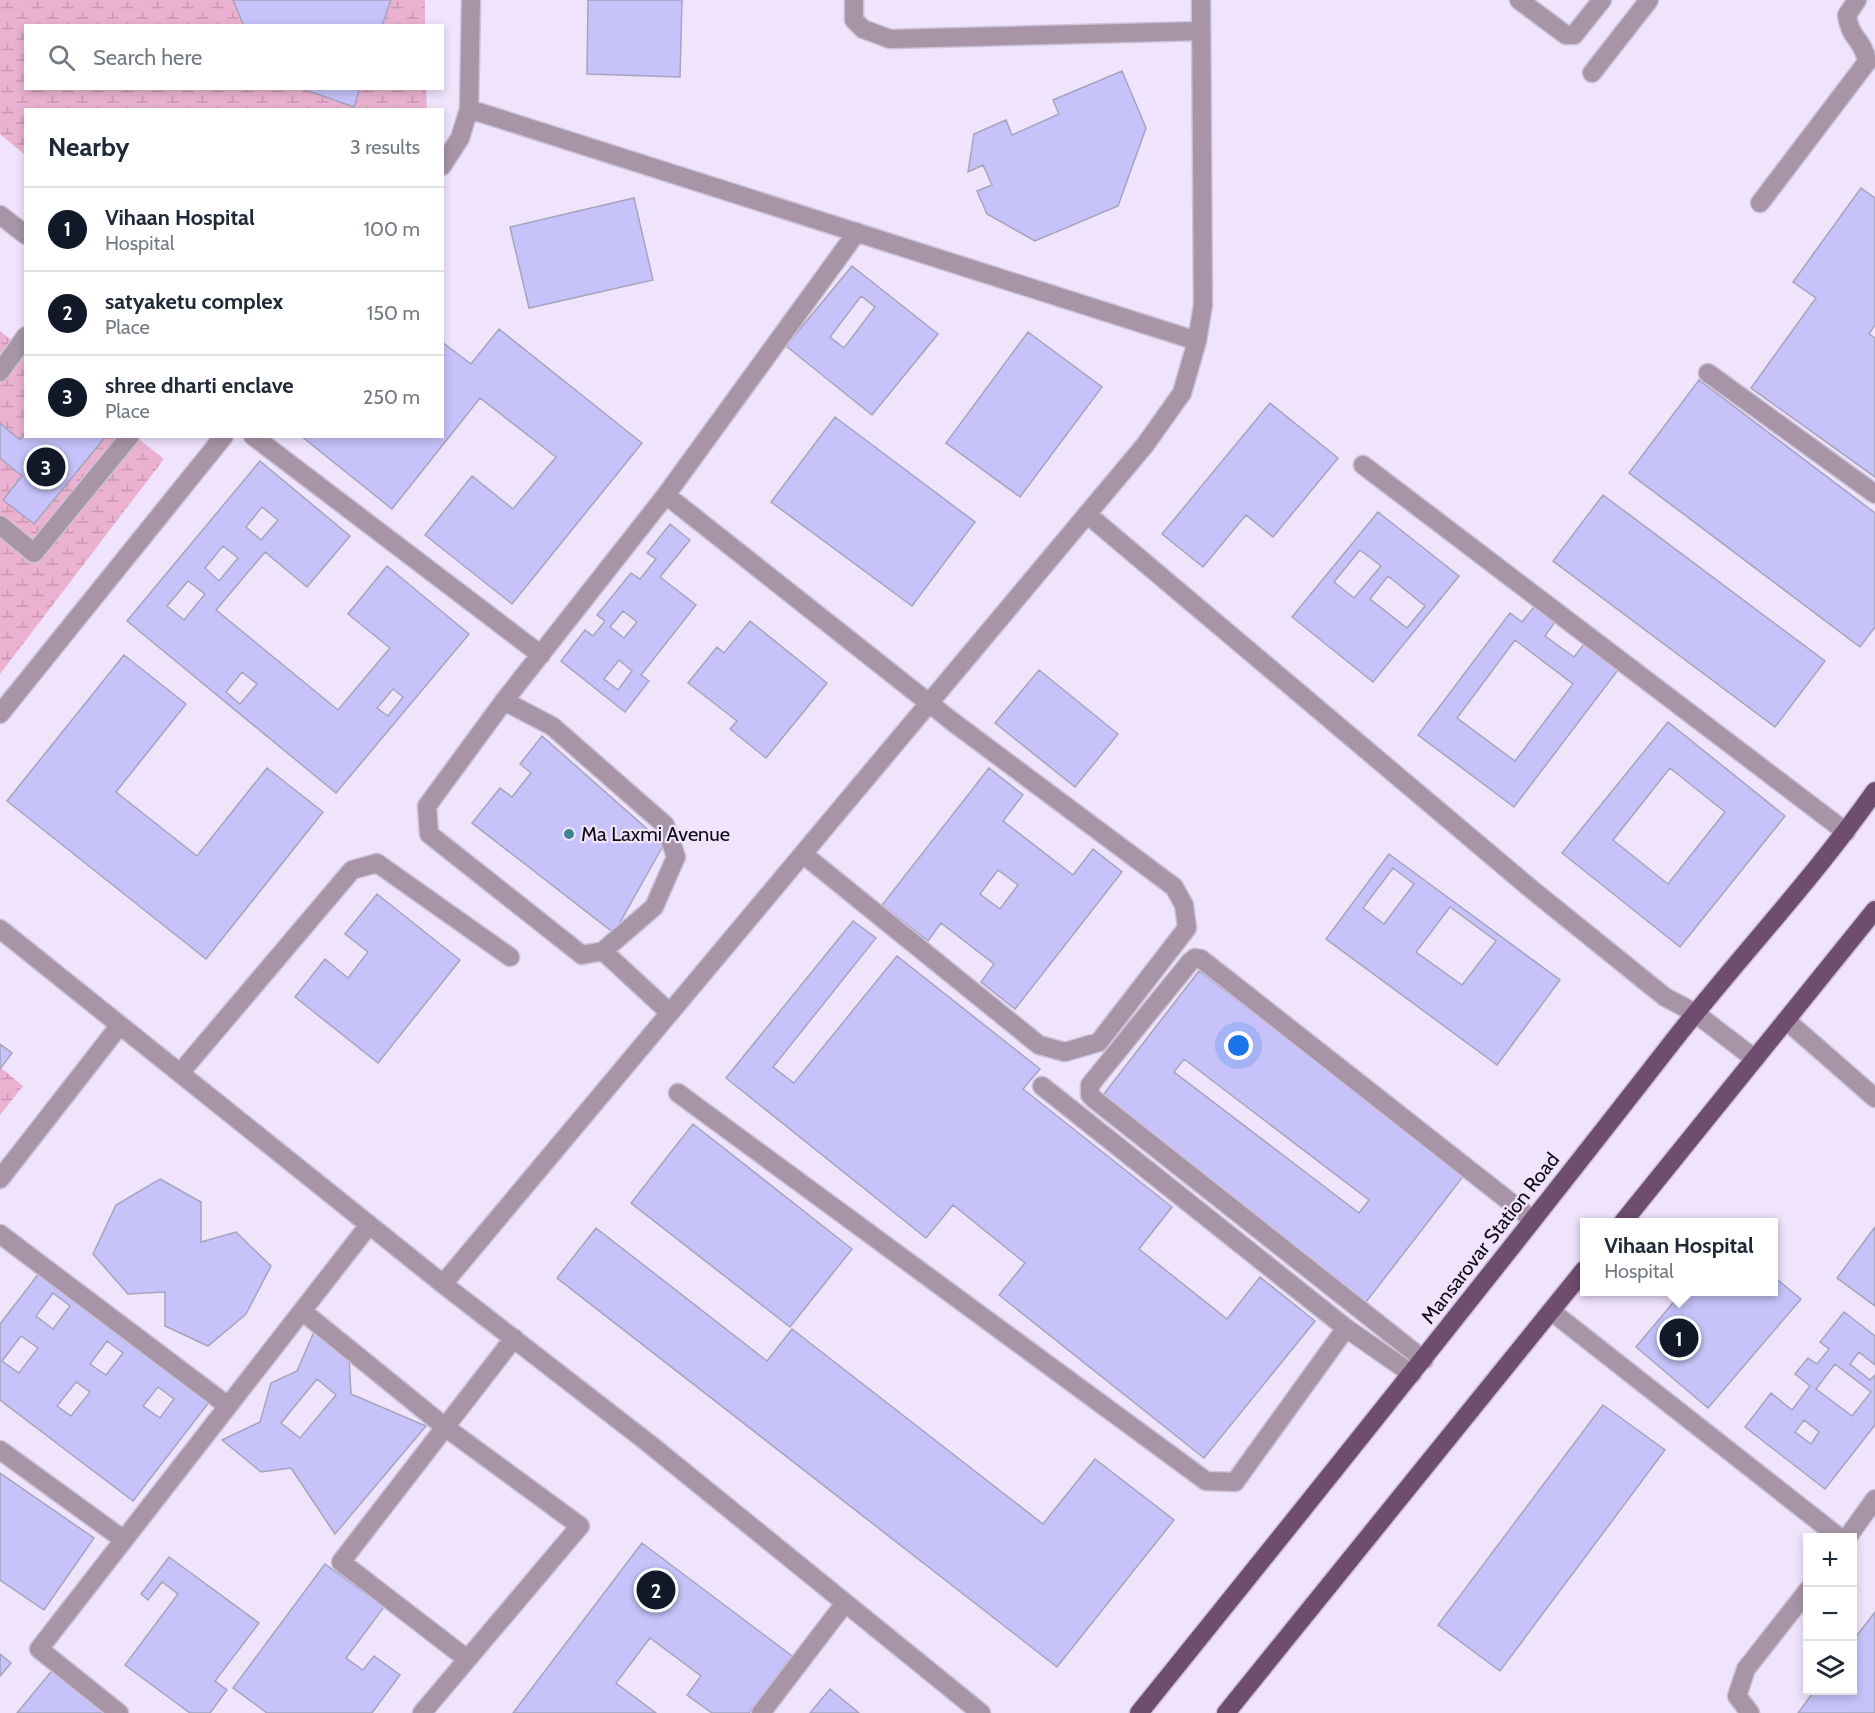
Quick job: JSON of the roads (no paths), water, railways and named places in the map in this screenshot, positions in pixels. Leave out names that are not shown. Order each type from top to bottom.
[{"type":"main road","name":"Mansarovar Station Road","points":[[1139,1713],[1424,1360],[1695,1014],[1846,832],[1875,791]]},
{"type":"main road","points":[[1626,1218],[1875,910]]},
{"type":"main road","points":[[1226,1713],[1580,1275]]},
{"type":"street","points":[[444,163],[460,138],[469,108],[471,0]]},
{"type":"street","points":[[854,0],[854,20],[863,29],[890,39],[1202,31]]},
{"type":"street","points":[[443,1284],[1145,445],[1182,393],[1197,341],[1203,305],[1201,0]]},
{"type":"street","points":[[1520,0],[1566,34],[1574,35],[1602,0]]},
{"type":"street","points":[[1592,73],[1649,0]]},
{"type":"street","points":[[1760,203],[1867,62],[1865,47],[1849,30],[1846,15],[1857,0]]},
{"type":"street","points":[[469,108],[1197,341]]},
{"type":"street","points":[[0,215],[24,233]]},
{"type":"street","points":[[504,701],[552,726],[665,825],[676,857],[654,907],[603,951],[582,955],[429,834],[426,806],[504,701],[666,495],[857,232]]},
{"type":"street","points":[[0,372],[24,339]]},
{"type":"street","points":[[1708,373],[1875,494]]},
{"type":"street","points":[[0,525],[34,553],[128,438]]},
{"type":"street","points":[[0,714],[222,438]]},
{"type":"street","points":[[256,438],[541,655]]},
{"type":"street","points":[[1364,465],[1846,832]]},
{"type":"street","points":[[666,495],[930,702],[1174,887],[1184,905],[1187,928],[1099,1042],[1065,1052],[1039,1045],[803,854]]},
{"type":"street","points":[[1087,514],[1530,888],[1665,997],[1695,1014],[1755,1059]]},
{"type":"street","points":[[180,1073],[352,870],[377,863],[510,957]]},
{"type":"street","points":[[0,929],[443,1284],[647,1442],[981,1713]]},
{"type":"street","points":[[603,951],[670,1013]]},
{"type":"street","points":[[1424,1360],[1094,1099],[1090,1095],[1090,1085],[1190,962],[1195,958],[1201,959],[1533,1220]]},
{"type":"street","points":[[1787,1021],[1875,1098]]},
{"type":"street","points":[[0,1179],[120,1025]]},
{"type":"street","points":[[1042,1086],[1346,1328],[1412,1374]]},
{"type":"street","points":[[678,1093],[1206,1481],[1235,1482],[1346,1328]]},
{"type":"street","points":[[119,1713],[39,1649],[369,1225]]},
{"type":"street","points":[[0,1234],[228,1406]]},
{"type":"street","points":[[302,1311],[445,1427],[580,1526],[422,1713]]},
{"type":"street","points":[[1551,1311],[1834,1533]]},
{"type":"street","points":[[467,1659],[341,1562],[514,1338]]},
{"type":"street","points":[[0,1450],[124,1540]]},
{"type":"street","points":[[1851,1533],[1875,1499]]},
{"type":"street","points":[[1750,1713],[1737,1696],[1746,1669],[1803,1596]]},
{"type":"street","points":[[761,1713],[845,1603]]},
{"type":"place","name":"shree dharti enclave","points":[[46,467]]},
{"type":"place","name":"Ma Laxmi Avenue","points":[[569,834]]},
{"type":"place","name":"Vihaan Hospital","points":[[1679,1338]]},
{"type":"place","name":"satyaketu complex","points":[[656,1590]]}]
